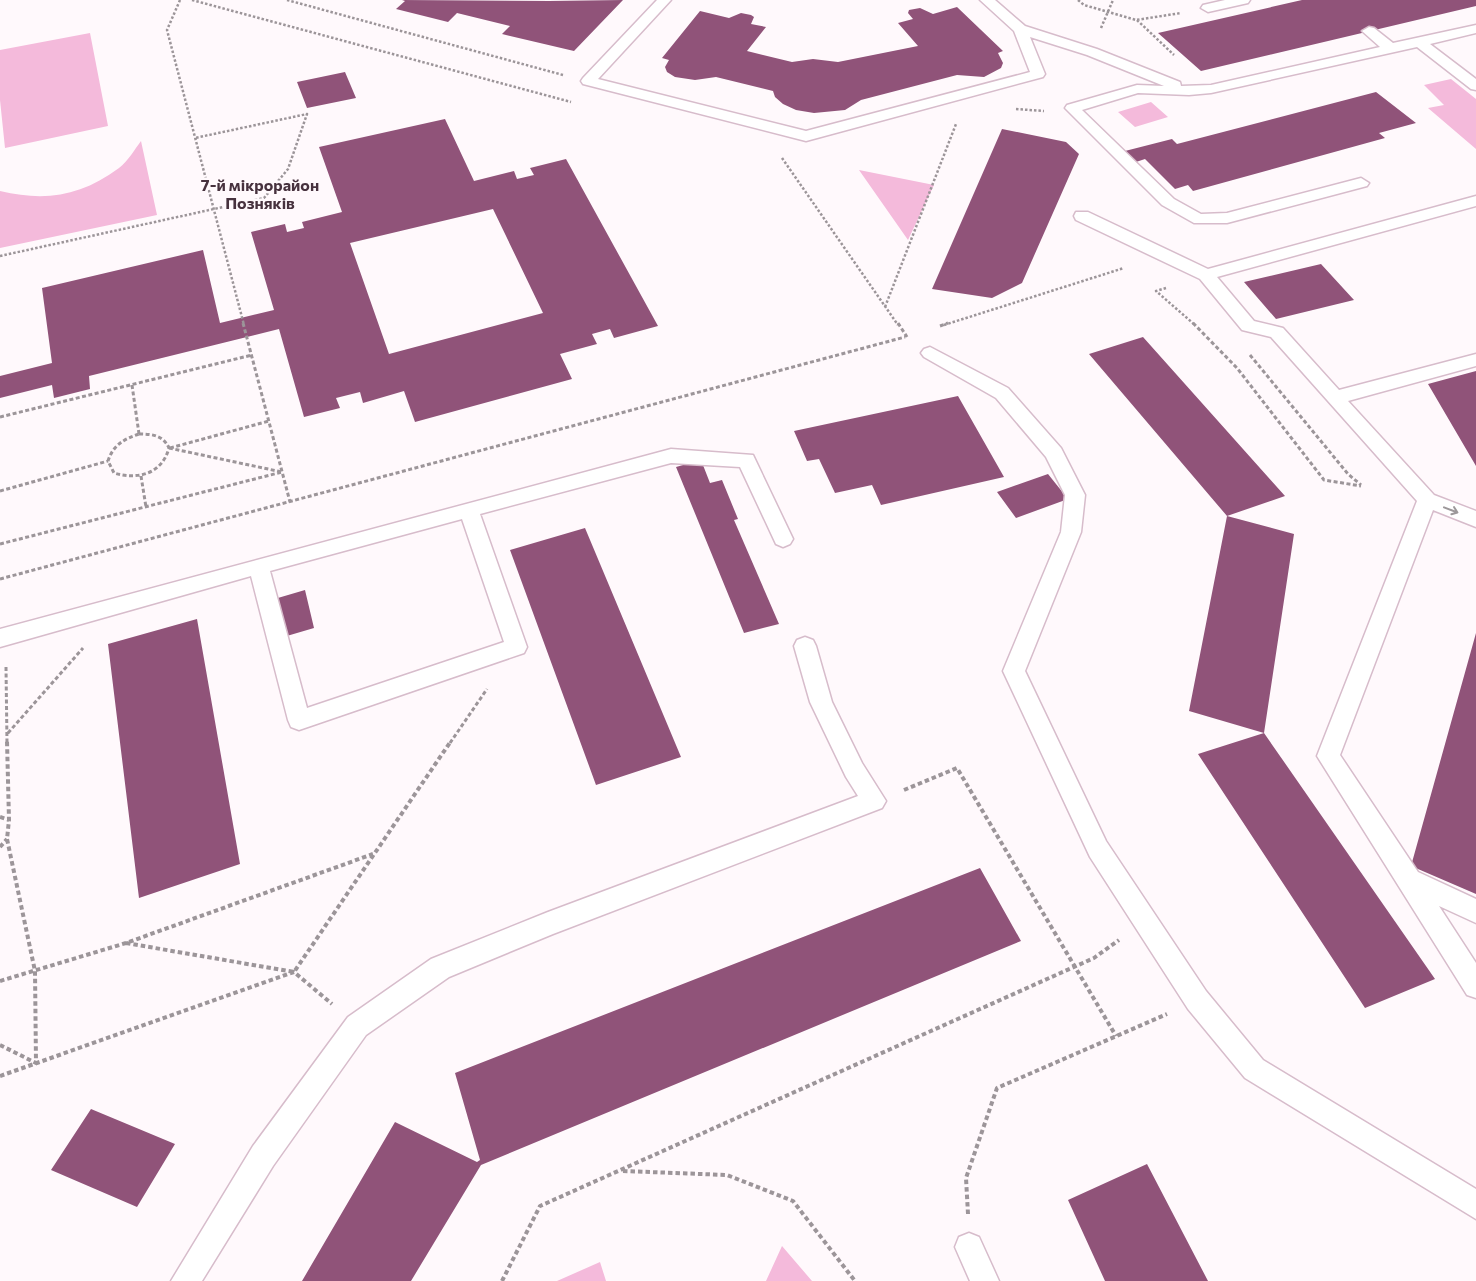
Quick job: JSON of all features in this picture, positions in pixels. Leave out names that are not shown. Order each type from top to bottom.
[{"type":"lane","points":[[664,0],[588,81],[806,136],[1038,74],[1020,29]]},
{"type":"lane","points":[[987,0],[1020,29],[1092,52],[1190,91]]},
{"type":"lane","points":[[1208,8],[1243,0]]},
{"type":"lane","points":[[1361,183],[1227,218],[1200,219],[1189,215],[1168,202],[1072,108],[1137,89],[1190,91],[1211,89],[1476,29]]},
{"type":"lane","points":[[1369,31],[1389,48]]},
{"type":"lane","points":[[1418,41],[1476,86]]},
{"type":"lane","points":[[1206,275],[1476,201]]},
{"type":"lane","points":[[1082,216],[1206,275],[1248,326],[1277,332],[1427,500],[1476,520]]},
{"type":"lane","points":[[930,353],[1002,393],[1054,453],[1075,495],[1071,532],[1014,671],[1098,849],[1197,1000],[1254,1069],[1476,1205]]},
{"type":"lane","points":[[1335,398],[1476,360]]},
{"type":"lane","points":[[3,647],[259,566],[671,456],[746,460],[784,539]]},
{"type":"lane","points":[[1427,500],[1328,756],[1476,986]]},
{"type":"lane","points":[[259,566],[298,720],[516,647],[469,511]]},
{"type":"lane","points":[[185,1281],[263,1156],[357,1026],[440,968],[548,924],[874,802],[854,770],[821,702],[805,646]]},
{"type":"lane","points":[[1409,880],[1476,912]]},
{"type":"lane","points":[[969,1247],[985,1281]]},
{"type":"path","points":[[180,0],[167,30],[290,502]]},
{"type":"path","points":[[192,0],[578,104]]},
{"type":"path","points":[[287,0],[588,81]]},
{"type":"path","points":[[1078,0],[1084,5],[1136,20],[1208,8]]},
{"type":"path","points":[[1013,108],[1052,112],[1072,108]]},
{"type":"path","points":[[0,256],[264,198],[280,183],[291,167],[307,114],[195,138]]},
{"type":"path","points":[[885,308],[957,122]]},
{"type":"path","points":[[0,579],[907,337],[781,159],[787,154]]},
{"type":"path","points":[[936,328],[1125,268]]},
{"type":"path","points":[[1156,291],[1222,351],[1252,384],[1285,432],[1324,480],[1362,486],[1348,474],[1248,353]]},
{"type":"path","points":[[0,417],[252,355]]},
{"type":"path","points":[[132,384],[139,434]]},
{"type":"path","points":[[169,448],[269,421]]},
{"type":"path","points":[[0,491],[108,461],[114,448],[130,437],[139,434],[156,435],[163,438],[169,448],[282,472]]},
{"type":"path","points":[[108,461],[114,473],[131,477],[140,476],[150,473],[164,462],[169,448]]},
{"type":"path","points":[[0,544],[282,472]]},
{"type":"path","points":[[140,476],[146,507]]},
{"type":"path","points":[[7,734],[85,645]]},
{"type":"path","points":[[3,647],[9,820],[7,839],[34,971],[36,1063]]},
{"type":"path","points":[[0,1076],[294,972],[516,647]]},
{"type":"path","points":[[874,802],[957,768],[1073,967],[1116,1036]]},
{"type":"path","points":[[0,817],[9,820]]},
{"type":"path","points":[[0,847],[7,839]]},
{"type":"path","points":[[0,981],[126,943],[374,854]]},
{"type":"path","points":[[502,1281],[540,1206],[1094,958],[1147,922]]},
{"type":"path","points":[[126,943],[294,972],[357,1026]]},
{"type":"path","points":[[969,1247],[966,1178],[997,1088],[1197,1000]]},
{"type":"path","points":[[0,1045],[36,1063]]},
{"type":"path","points":[[620,1171],[727,1175],[793,1201],[855,1281]]},
{"type":"shaded area","points":[[90,33],[108,126],[5,148],[0,100],[0,50]]},
{"type":"shaded area","points":[[1451,79],[1476,99],[1476,149],[1428,108],[1444,105],[1424,85]]},
{"type":"shaded area","points":[[1151,102],[1168,117],[1135,127],[1118,112]]},
{"type":"shaded area","points":[[141,141],[157,215],[0,248],[0,191],[33,196],[48,196],[77,190],[91,185],[119,168]]},
{"type":"shaded area","points":[[859,170],[934,185],[908,240]]},
{"type":"shaded area","points":[[782,1246],[812,1281],[766,1281]]},
{"type":"shaded area","points":[[600,1262],[606,1281],[557,1281]]},
{"type":"building","points":[[402,0],[623,0],[574,51],[502,34],[510,26],[457,13],[448,22],[396,9],[405,1]]},
{"type":"building","points":[[1302,0],[1476,0],[1476,6],[1201,71],[1158,33]]},
{"type":"building","points":[[957,7],[1003,51],[998,53],[1003,63],[1001,68],[984,77],[957,75],[861,100],[845,110],[814,113],[796,110],[783,104],[775,97],[773,91],[716,77],[695,80],[675,77],[667,72],[665,67],[669,60],[662,58],[700,11],[729,18],[741,13],[751,15],[754,17],[751,24],[766,27],[747,51],[792,62],[813,59],[838,62],[918,46],[898,23],[913,19],[908,13],[909,10],[920,8],[933,14]]},
{"type":"building","points":[[345,72],[356,98],[307,108],[297,82]]},
{"type":"building","points":[[1376,92],[1416,123],[1379,133],[1385,138],[1193,191],[1188,185],[1175,189],[1145,159],[1136,162],[1125,151],[1172,139],[1177,144]]},
{"type":"building","points":[[445,119],[474,181],[514,171],[517,179],[534,175],[530,168],[566,159],[658,326],[614,338],[610,329],[592,334],[597,344],[560,354],[572,379],[415,422],[404,391],[363,403],[360,392],[336,398],[340,408],[304,417],[279,329],[89,376],[90,389],[54,398],[52,385],[0,398],[0,376],[52,363],[42,288],[203,250],[220,323],[274,310],[251,232],[285,224],[287,232],[304,228],[302,222],[342,212],[319,147]],"holes":[[[493,209],[543,313],[389,354],[350,243]]]},
{"type":"building","points":[[1002,129],[1066,142],[1079,154],[1022,283],[992,298],[932,289]]},
{"type":"building","points":[[1321,264],[1354,300],[1276,319],[1244,282]]},
{"type":"building","points":[[1143,337],[1285,496],[1227,516],[1089,354]]},
{"type":"building","points":[[1476,371],[1476,466],[1428,384]]},
{"type":"building","points":[[958,396],[1004,477],[881,505],[872,485],[835,493],[819,459],[807,461],[794,431]]},
{"type":"building","points":[[701,460],[710,483],[722,480],[738,519],[734,520],[779,624],[744,633],[676,467]]},
{"type":"building","points":[[1048,474],[1068,499],[1016,518],[997,492]]},
{"type":"building","points":[[1227,516],[1294,534],[1264,733],[1189,711]]},
{"type":"building","points":[[585,528],[681,757],[596,785],[510,550]]},
{"type":"building","points":[[305,590],[314,628],[280,638],[271,600]]},
{"type":"building","points":[[197,619],[240,864],[139,898],[108,644]]},
{"type":"building","points":[[1476,633],[1476,894],[1411,866]]},
{"type":"building","points":[[1264,733],[1435,979],[1365,1008],[1198,754]]},
{"type":"building","points":[[980,868],[1021,941],[481,1165],[411,1281],[302,1281],[395,1122],[477,1162],[480,1160],[455,1073]]},
{"type":"building","points":[[91,1109],[175,1144],[137,1207],[51,1170]]},
{"type":"building","points":[[1147,1164],[1208,1281],[1105,1281],[1068,1200]]},
{"type":"district","name":"7-й мікрорайон Позняків","points":[[260,193]]}]
